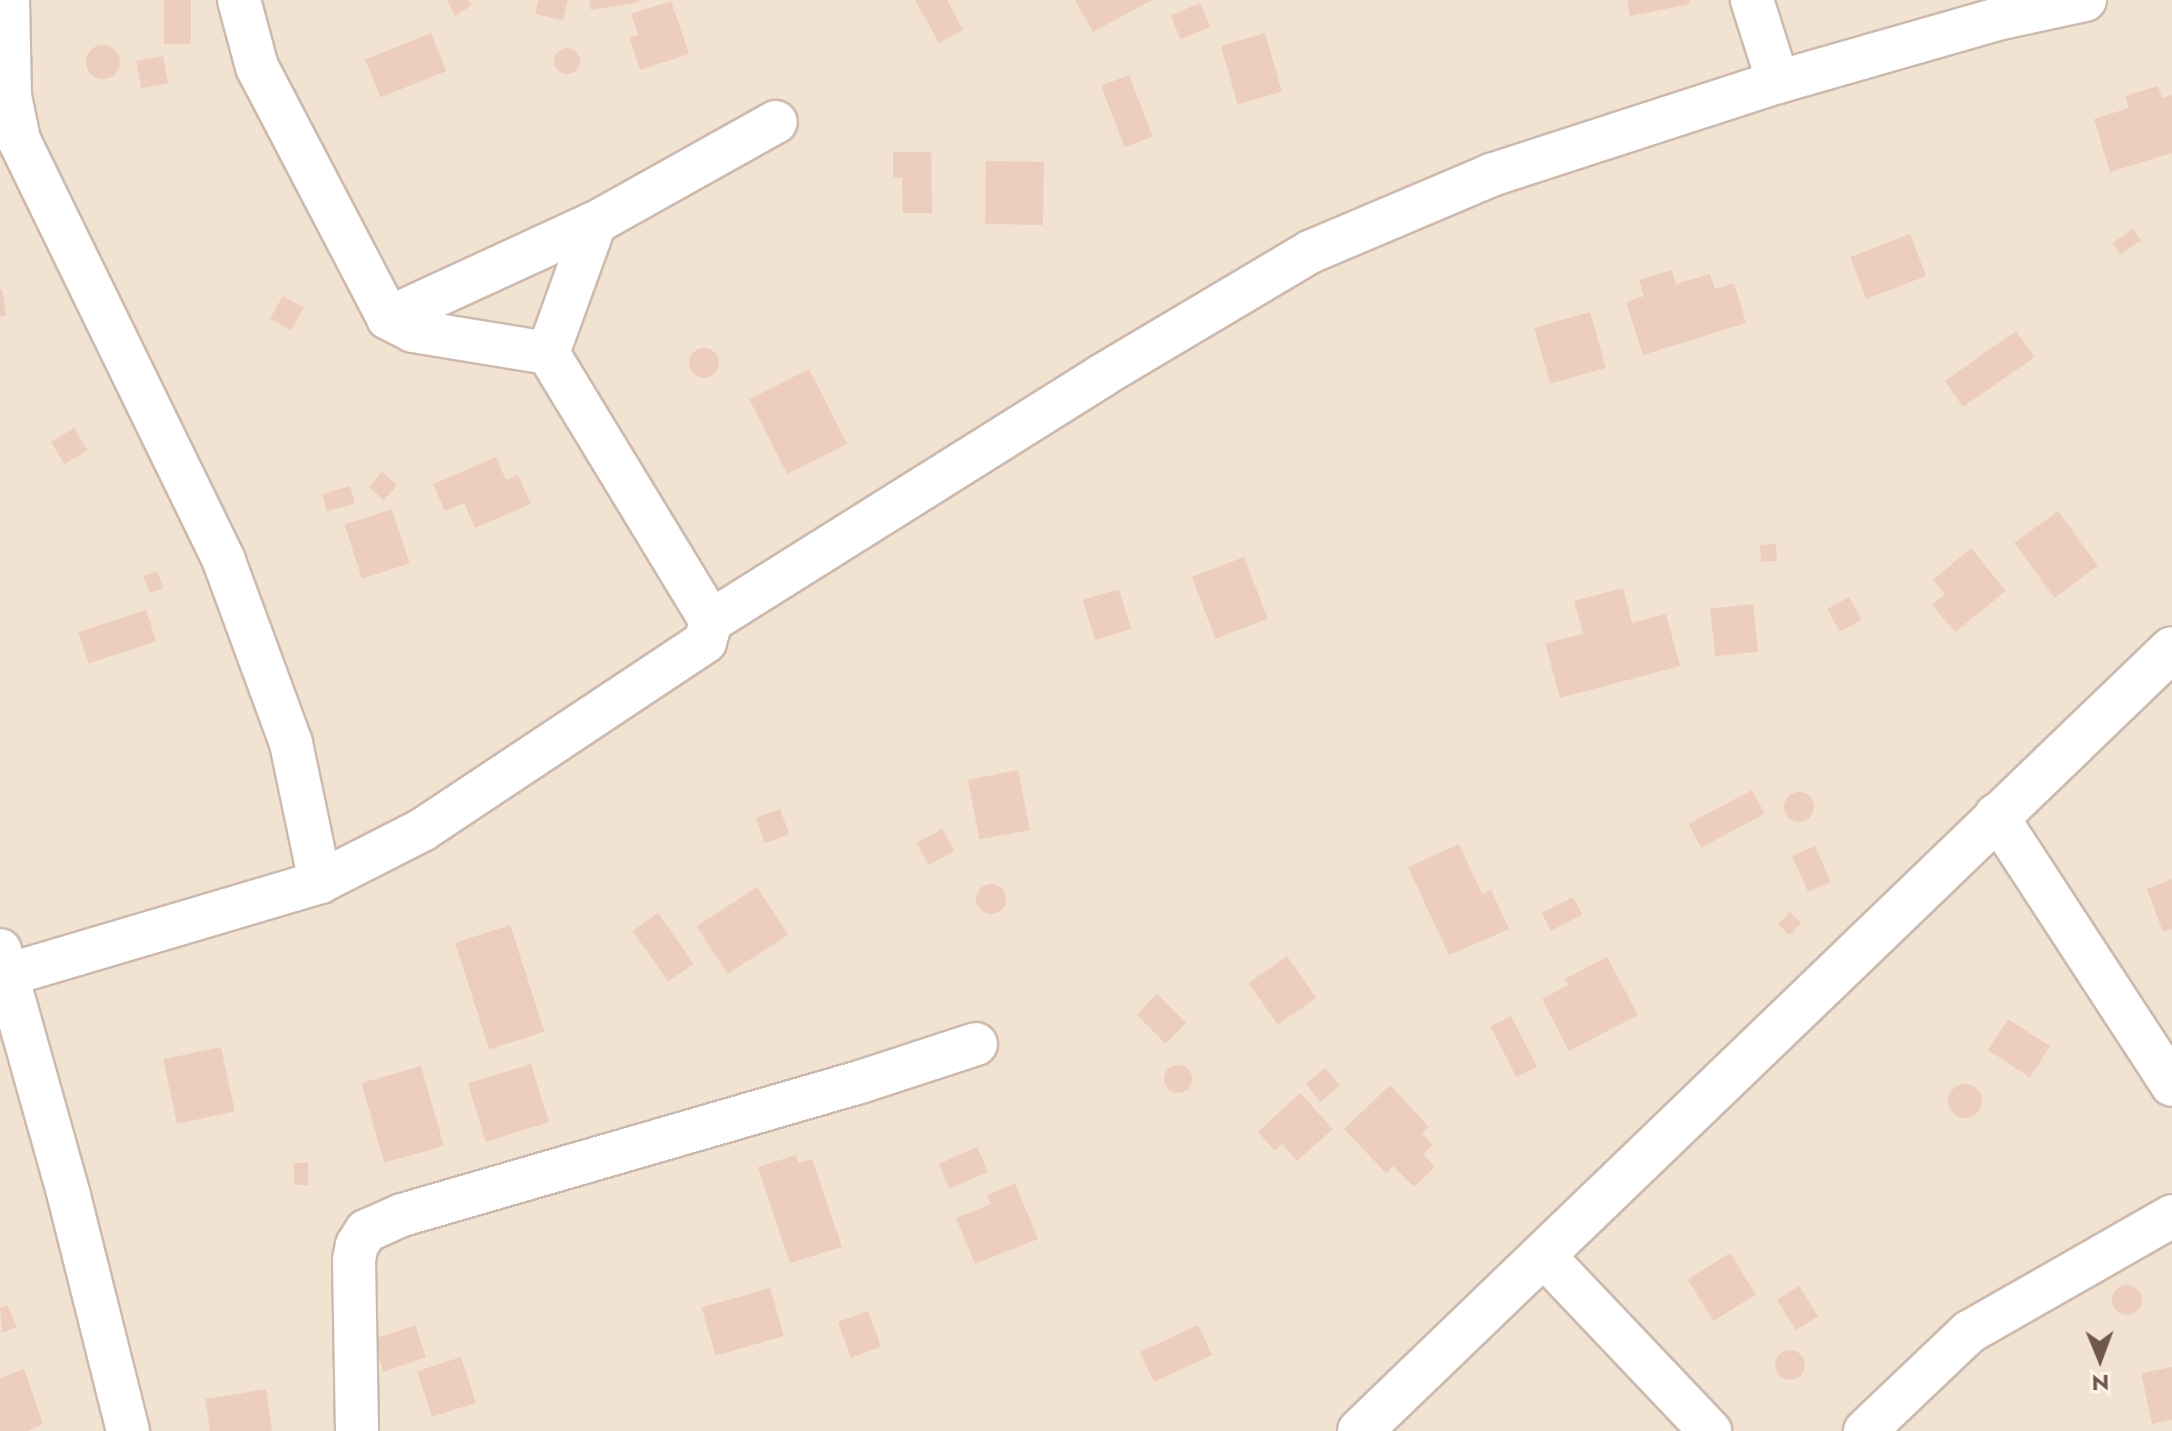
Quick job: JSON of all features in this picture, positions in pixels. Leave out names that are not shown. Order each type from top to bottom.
[{"type":"street","points":[[8,0],[10,96],[19,140],[224,561],[291,743],[320,882]]},
{"type":"street","points":[[239,0],[257,67],[388,318],[413,331],[548,353],[711,621]]},
{"type":"street","points":[[1752,0],[1778,82]]},
{"type":"street","points":[[128,1431],[3,967],[320,882],[422,830],[705,642],[711,621],[1101,376],[1310,252],[1491,175],[1996,10],[2085,0]]},
{"type":"street","points":[[388,318],[595,223],[776,122]]},
{"type":"street","points":[[548,353],[595,223]]},
{"type":"street","points":[[1360,1431],[1996,815],[2172,649]]},
{"type":"street","points":[[1996,815],[2172,1085]]},
{"type":"street","points":[[357,1431],[354,1260],[357,1245],[366,1231],[402,1215],[860,1082],[976,1044]]},
{"type":"street","points":[[1865,1431],[1969,1332],[2172,1216]]},
{"type":"street","points":[[1543,1255],[1710,1431]]},
{"type":"shaded area","points":[[0,0],[2172,0],[2172,1431],[0,1431]]},
{"type":"building","points":[[164,0],[191,0],[191,44],[164,44]]},
{"type":"building","points":[[447,0],[468,0],[472,5],[455,16]]},
{"type":"building","points":[[538,0],[568,0],[563,20],[535,14]]},
{"type":"building","points":[[589,0],[639,0],[639,2],[591,10]]},
{"type":"building","points":[[915,0],[947,0],[963,30],[939,43]]},
{"type":"building","points":[[1075,0],[1152,0],[1093,32]]},
{"type":"building","points":[[1627,0],[1689,0],[1690,4],[1630,16]]},
{"type":"building","points":[[671,1],[689,54],[640,70],[629,37],[638,35],[631,14]]},
{"type":"building","points":[[1200,3],[1210,27],[1181,39],[1171,16]]},
{"type":"building","points":[[431,33],[446,71],[381,98],[365,60]]},
{"type":"building","points":[[1265,33],[1282,92],[1238,104],[1221,46]]},
{"type":"building","points":[[103,45],[115,50],[120,62],[115,74],[103,79],[91,74],[86,62],[91,50]]},
{"type":"building","points":[[567,48],[576,52],[580,61],[576,70],[567,74],[558,70],[554,61],[558,52]]},
{"type":"building","points":[[163,56],[168,84],[141,88],[136,61]]},
{"type":"building","points":[[1129,75],[1153,137],[1125,147],[1101,86]]},
{"type":"building","points":[[2158,86],[2162,98],[2172,95],[2172,153],[2110,172],[2094,119],[2129,108],[2125,96]]},
{"type":"building","points":[[893,152],[931,152],[932,213],[903,213],[902,178],[893,177]]},
{"type":"building","points":[[986,161],[1044,162],[1043,225],[985,224]]},
{"type":"building","points":[[2133,229],[2141,241],[2120,255],[2112,243]]},
{"type":"building","points":[[1910,234],[1926,276],[1866,299],[1850,257]]},
{"type":"building","points":[[1672,270],[1676,284],[1710,274],[1715,289],[1734,283],[1746,323],[1643,355],[1626,302],[1644,296],[1639,280]]},
{"type":"building","points":[[0,290],[6,315],[0,317]]},
{"type":"building","points":[[283,296],[304,308],[291,331],[270,319]]},
{"type":"building","points":[[1590,312],[1606,368],[1550,384],[1534,328]]},
{"type":"building","points":[[2016,331],[2034,357],[1963,407],[1945,381]]},
{"type":"building","points":[[704,348],[715,352],[719,363],[715,374],[704,378],[693,374],[689,363],[693,352]]},
{"type":"building","points":[[809,369],[847,444],[787,474],[749,399]]},
{"type":"building","points":[[74,428],[87,450],[64,464],[51,442]]},
{"type":"building","points":[[496,457],[506,480],[518,475],[531,504],[475,528],[464,503],[445,511],[433,484]]},
{"type":"building","points":[[382,472],[397,485],[384,500],[369,487]]},
{"type":"building","points":[[350,486],[355,503],[327,511],[322,494]]},
{"type":"building","points":[[392,509],[410,563],[362,579],[344,524]]},
{"type":"building","points":[[2058,511],[2098,566],[2054,598],[2014,543]]},
{"type":"building","points":[[1776,544],[1777,561],[1761,562],[1760,545]]},
{"type":"building","points":[[1971,548],[2006,591],[1955,632],[1932,605],[1945,594],[1933,580]]},
{"type":"building","points":[[1244,557],[1268,619],[1215,639],[1192,577]]},
{"type":"building","points":[[157,571],[164,588],[150,593],[143,577]]},
{"type":"building","points":[[1623,588],[1632,623],[1666,614],[1680,666],[1560,698],[1545,643],[1583,634],[1574,601]]},
{"type":"building","points":[[1119,589],[1131,629],[1095,640],[1083,600]]},
{"type":"building","points":[[1849,597],[1862,620],[1840,632],[1827,609]]},
{"type":"building","points":[[1753,604],[1758,652],[1715,656],[1710,608]]},
{"type":"building","points":[[146,610],[156,641],[89,663],[78,632]]},
{"type":"building","points":[[1018,770],[1030,830],[980,840],[968,780]]},
{"type":"building","points":[[1752,790],[1765,814],[1701,848],[1688,824]]},
{"type":"building","points":[[1799,792],[1805,793],[1813,801],[1813,813],[1805,821],[1799,822],[1793,821],[1785,813],[1784,807],[1785,801],[1793,793]]},
{"type":"building","points":[[780,809],[789,834],[765,843],[756,818]]},
{"type":"building","points":[[942,829],[954,851],[929,865],[917,843]]},
{"type":"building","points":[[1459,844],[1482,894],[1491,890],[1509,929],[1449,955],[1408,867]]},
{"type":"building","points":[[1815,846],[1831,882],[1808,892],[1792,856]]},
{"type":"building","points":[[2172,879],[2172,929],[2163,932],[2147,889]]},
{"type":"building","points":[[991,884],[1002,888],[1006,899],[1002,910],[991,914],[980,910],[976,899],[980,888]]},
{"type":"building","points":[[757,887],[788,935],[728,974],[697,926]]},
{"type":"building","points":[[1573,897],[1582,915],[1551,931],[1542,913]]},
{"type":"building","points":[[1790,912],[1801,923],[1789,935],[1778,924]]},
{"type":"building","points":[[658,913],[694,964],[668,982],[633,931]]},
{"type":"building","points":[[510,925],[545,1032],[489,1049],[455,943]]},
{"type":"building","points":[[1287,956],[1316,998],[1278,1025],[1248,983]]},
{"type":"building","points":[[1607,957],[1638,1015],[1569,1051],[1542,999],[1568,985],[1565,979]]},
{"type":"building","points":[[1157,994],[1186,1023],[1165,1043],[1136,1015]]},
{"type":"building","points":[[1511,1016],[1537,1067],[1516,1077],[1491,1026]]},
{"type":"building","points":[[2008,1019],[2050,1046],[2030,1077],[1988,1050]]},
{"type":"building","points":[[221,1047],[235,1112],[177,1124],[163,1059]]},
{"type":"building","points":[[531,1064],[549,1122],[486,1142],[468,1083]]},
{"type":"building","points":[[1178,1065],[1188,1069],[1192,1079],[1188,1089],[1178,1093],[1168,1089],[1164,1079],[1168,1069]]},
{"type":"building","points":[[421,1066],[444,1146],[384,1163],[361,1083]]},
{"type":"building","points":[[1325,1068],[1340,1086],[1321,1102],[1306,1084]]},
{"type":"building","points":[[1965,1084],[1977,1089],[1982,1101],[1977,1113],[1965,1118],[1953,1113],[1948,1101],[1953,1089]]},
{"type":"building","points":[[1390,1085],[1429,1127],[1422,1134],[1433,1145],[1423,1154],[1435,1167],[1414,1187],[1393,1166],[1386,1173],[1344,1129]]},
{"type":"building","points":[[1300,1093],[1333,1129],[1297,1161],[1282,1144],[1275,1151],[1258,1132]]},
{"type":"building","points":[[977,1147],[988,1172],[950,1189],[939,1164]]},
{"type":"building","points":[[796,1155],[798,1163],[812,1159],[842,1247],[790,1263],[758,1167]]},
{"type":"building","points":[[294,1163],[308,1163],[308,1185],[294,1185]]},
{"type":"building","points":[[1015,1183],[1038,1239],[975,1264],[956,1218],[991,1204],[987,1195]]},
{"type":"building","points":[[1730,1253],[1756,1295],[1714,1321],[1688,1279]]},
{"type":"building","points":[[2127,1285],[2138,1289],[2142,1300],[2138,1311],[2127,1315],[2116,1311],[2112,1300],[2116,1289]]},
{"type":"building","points":[[1799,1286],[1818,1317],[1796,1330],[1777,1300]]},
{"type":"building","points":[[770,1288],[784,1336],[716,1356],[702,1308]]},
{"type":"building","points":[[7,1305],[17,1327],[2,1333],[0,1308]]},
{"type":"building","points":[[868,1311],[881,1347],[851,1358],[838,1322]]},
{"type":"building","points":[[415,1325],[426,1357],[384,1372],[372,1340]]},
{"type":"building","points":[[1198,1325],[1212,1355],[1154,1382],[1140,1352]]},
{"type":"building","points":[[1790,1350],[1801,1354],[1805,1365],[1801,1376],[1790,1380],[1779,1376],[1775,1365],[1779,1354]]},
{"type":"building","points":[[461,1357],[476,1403],[432,1417],[417,1371]]},
{"type":"building","points":[[2172,1367],[2172,1420],[2152,1424],[2141,1373]]},
{"type":"building","points":[[24,1369],[43,1424],[28,1431],[0,1431],[0,1378]]},
{"type":"building","points":[[266,1389],[272,1431],[210,1431],[205,1399]]}]
